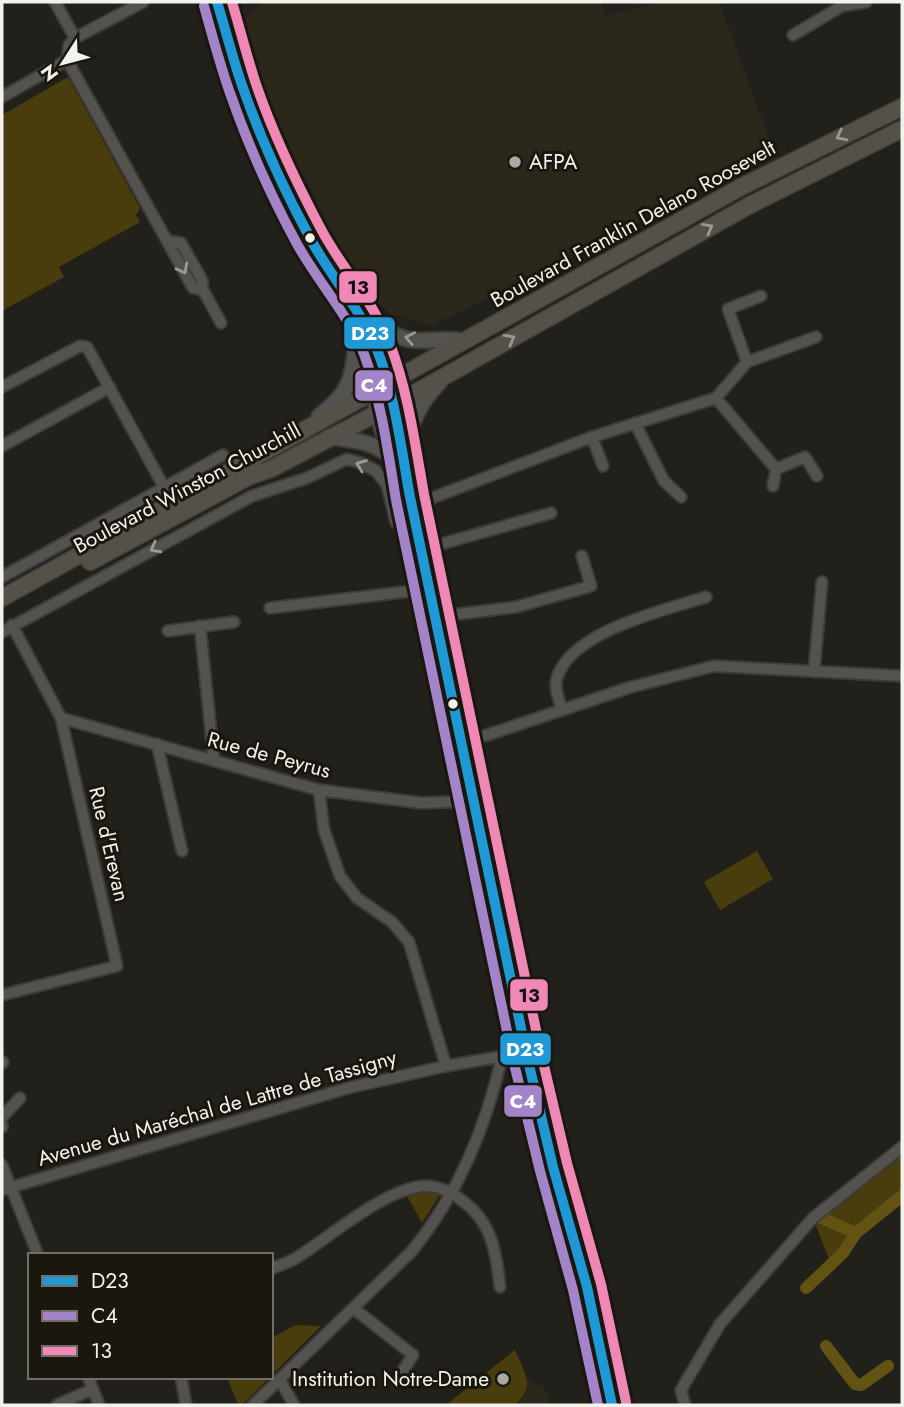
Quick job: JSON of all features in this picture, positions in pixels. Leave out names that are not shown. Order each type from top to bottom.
[{"type":"main road","points":[[217,2],[243,89],[267,152],[328,270],[367,364],[380,388]]},
{"type":"main road","name":"Boulevard Franklin Delano Roosevelt","points":[[380,388],[741,187],[902,107]]},
{"type":"main road","name":"Boulevard Franklin Delano Roosevelt","points":[[386,416],[450,373],[750,205],[902,129]]},
{"type":"main road","points":[[328,270],[361,317],[376,347],[380,388],[421,550],[471,801],[526,1052],[594,1322],[612,1405]]},
{"type":"main road","points":[[361,317],[400,337],[412,340],[450,338],[463,341]]},
{"type":"main road","points":[[301,430],[340,397],[351,382],[356,333]]},
{"type":"main road","points":[[398,456],[425,397],[450,373]]},
{"type":"main road","name":"Boulevard Winston Churchill","points":[[2,598],[380,388]]},
{"type":"main road","name":"Boulevard Winston Churchill","points":[[2,610],[250,476],[271,469],[329,438],[386,416]]},
{"type":"main road","points":[[329,438],[369,443],[398,456]]},
{"type":"street","points":[[55,2],[75,38]]},
{"type":"street","points":[[116,2],[122,12]]},
{"type":"street","points":[[142,2],[75,38],[69,45],[67,60],[193,288],[203,290],[221,323]]},
{"type":"street","points":[[793,35],[842,6],[866,2]]},
{"type":"street","points":[[2,97],[67,60]]},
{"type":"street","points":[[747,362],[728,309],[761,296]]},
{"type":"street","points":[[410,501],[592,437],[716,398],[747,362],[816,337]]},
{"type":"street","points":[[2,387],[80,346],[87,347],[164,486]]},
{"type":"street","points":[[2,446],[110,387]]},
{"type":"street","points":[[716,398],[776,468],[774,486]]},
{"type":"street","points":[[635,423],[664,481],[681,497]]},
{"type":"street","points":[[592,437],[603,466]]},
{"type":"street","points":[[2,577],[223,455]]},
{"type":"street","points":[[776,468],[805,457],[817,476]]},
{"type":"street","points":[[2,632],[253,496],[292,484],[346,459],[376,471],[387,485],[396,522],[416,528]]},
{"type":"street","points":[[421,550],[551,513]]},
{"type":"street","points":[[434,617],[516,607],[591,586],[582,556]]},
{"type":"street","points":[[814,672],[822,582]]},
{"type":"street","points":[[270,608],[428,589]]},
{"type":"street","points":[[562,710],[556,688],[557,677],[573,654],[590,640],[612,628],[706,597]]},
{"type":"street","points":[[167,631],[234,622]]},
{"type":"street","name":"Rue d'Erevan","points":[[2,995],[117,966],[61,718],[12,625]]},
{"type":"street","points":[[200,626],[214,761]]},
{"type":"street","points":[[460,744],[631,687],[715,666],[902,676]]},
{"type":"street","name":"Rue de Peyrus","points":[[61,718],[319,790],[422,803],[471,801]]},
{"type":"street","points":[[157,744],[182,851]]},
{"type":"street","points":[[319,790],[324,830],[340,876],[357,898],[392,922],[409,942],[446,1066]]},
{"type":"street","name":"Avenue du Maréchal de Lattre de Tassigny","points":[[6,1189],[291,1103],[446,1066],[526,1052]]},
{"type":"street","points":[[253,1405],[412,1251],[433,1224],[453,1193],[478,1141],[502,1057]]},
{"type":"street","points":[[2,1117],[20,1098]]},
{"type":"street","points":[[685,1405],[681,1390],[720,1324],[813,1217],[902,1147]]},
{"type":"street","points":[[2,1166],[6,1189],[37,1253]]},
{"type":"street","points":[[273,1268],[293,1260],[373,1206],[398,1193],[426,1186],[453,1193],[472,1207],[488,1227],[496,1251],[500,1287]]},
{"type":"street","points":[[354,1308],[413,1355],[397,1380]]},
{"type":"street","points":[[181,1379],[186,1405]]},
{"type":"street","points":[[280,1380],[294,1405]]},
{"type":"street","points":[[57,1405],[91,1383],[99,1405]]},
{"type":"shaded area","name":"AFPA","points":[[263,2],[601,2],[605,16],[663,2],[719,2],[772,146],[607,240],[432,325],[390,314],[339,262],[306,178],[294,179],[272,133],[255,86],[239,25]]},
{"type":"shaded area","points":[[68,77],[140,208],[136,215],[140,222],[59,267],[64,277],[2,311],[2,115]]},
{"type":"shaded area","points":[[757,851],[773,879],[720,910],[704,882]]},
{"type":"shaded area","points":[[902,1147],[902,1196],[857,1233],[843,1253],[831,1264],[813,1218]]},
{"type":"shaded area","points":[[441,1193],[422,1223],[406,1194]]},
{"type":"shaded area","points":[[296,1325],[321,1326],[273,1374],[273,1337]]},
{"type":"shaded area","name":"Institution Notre-Dame","points":[[515,1350],[528,1380],[544,1387],[551,1405],[446,1405]]},
{"type":"shaded area","name":"Institution Notre-Dame","points":[[515,1350],[527,1385],[515,1405],[446,1405]]},
{"type":"shaded area","points":[[228,1379],[268,1379],[242,1405],[238,1405]]},
{"type":"waterway","points":[[806,1288],[843,1253],[856,1233],[902,1196]]},
{"type":"waterway","points":[[819,1217],[856,1233]]},
{"type":"waterway","points":[[826,1346],[855,1384],[861,1385],[888,1366]]},
{"type":"transit line","name":"D23","points":[[217,2],[257,127],[291,202],[318,252],[369,333],[383,365],[397,421],[410,497],[526,1052],[553,1167],[587,1287],[612,1405]]},
{"type":"transit line","name":"13","points":[[232,2],[256,84],[286,158],[329,244],[383,329],[402,380],[540,1049],[567,1163],[601,1284],[626,1402]]},
{"type":"transit line","name":"C4","points":[[204,6],[226,82],[260,170],[297,244],[357,339],[375,389],[512,1055],[573,1290],[598,1405]]},
{"type":"place","name":"AFPA","points":[[515,162]]},
{"type":"place","name":"Institution Notre-Dame","points":[[503,1379]]}]
